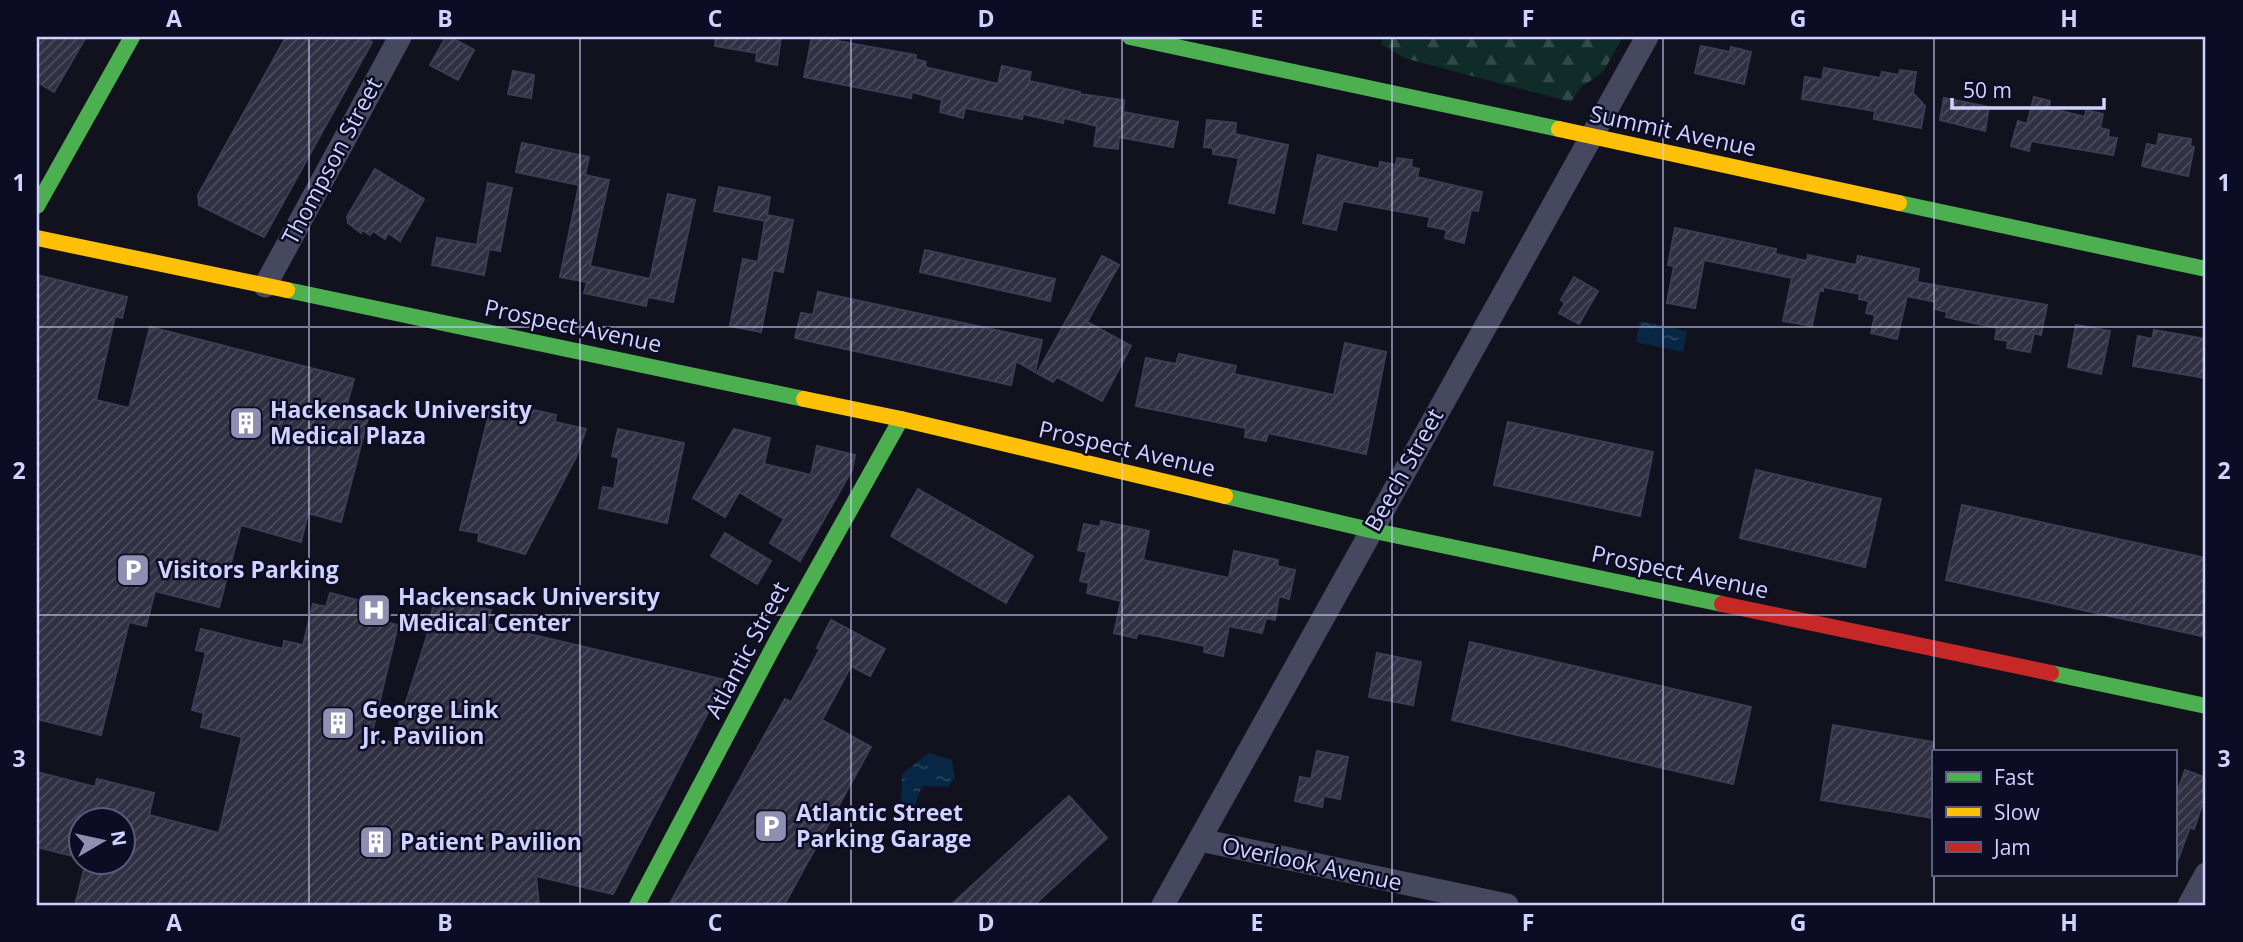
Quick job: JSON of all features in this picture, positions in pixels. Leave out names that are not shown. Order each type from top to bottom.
[{"type":"street","points":[[37,206],[132,37]]},
{"type":"street","name":"Thompson Street","points":[[265,286],[400,37]]},
{"type":"street","name":"Summit Avenue","points":[[1130,37],[2206,269]]},
{"type":"street","name":"Beech Street","points":[[1163,905],[1647,37]]},
{"type":"street","name":"Prospect Avenue","points":[[37,238],[901,419],[1370,530],[2206,706]]},
{"type":"street","name":"Atlantic Street","points":[[637,905],[766,659],[901,419]]},
{"type":"street","name":"Overlook Avenue","points":[[1200,839],[1507,905]]},
{"type":"street","points":[[2189,905],[2206,874]]},
{"type":"green space","points":[[1383,37],[1623,37],[1603,72],[1580,88],[1571,102],[1404,58],[1381,44]]},
{"type":"water","points":[[1640,321],[1687,331],[1683,352],[1636,342]]},
{"type":"water","points":[[929,753],[952,760],[955,778],[948,787],[924,786],[913,811],[901,809],[902,774]]},
{"type":"building","points":[[37,37],[86,37],[54,92],[37,82]]},
{"type":"building","points":[[286,37],[364,37],[372,42],[264,237],[199,205],[198,195]]},
{"type":"building","points":[[446,37],[474,50],[458,80],[430,65]]},
{"type":"building","points":[[716,37],[781,37],[777,65],[756,61],[757,53],[715,46]]},
{"type":"building","points":[[812,37],[838,37],[837,41],[916,55],[915,59],[926,62],[925,67],[998,84],[1002,66],[1031,72],[1029,81],[1080,94],[1124,100],[1123,112],[1178,122],[1173,147],[1119,137],[1118,149],[1094,146],[1097,126],[1064,118],[1063,123],[1023,114],[1022,119],[965,108],[963,118],[940,112],[942,100],[912,92],[911,98],[804,77]]},
{"type":"building","points":[[1701,46],[1730,52],[1731,47],[1751,52],[1744,84],[1695,73]]},
{"type":"building","points":[[1824,68],[1880,78],[1882,72],[1899,75],[1900,70],[1916,72],[1913,93],[1925,106],[1921,128],[1874,119],[1875,111],[1802,99],[1805,77],[1822,80]]},
{"type":"building","points":[[513,71],[534,75],[531,98],[508,94]]},
{"type":"building","points":[[2034,97],[2050,101],[2049,108],[2085,117],[2086,110],[2103,114],[2100,128],[2109,130],[2108,137],[2117,138],[2113,155],[2031,141],[2029,151],[2011,146],[2018,121],[2027,124]]},
{"type":"building","points":[[1944,98],[1989,107],[1985,131],[1940,120]]},
{"type":"building","points":[[1207,120],[1236,123],[1235,134],[1288,145],[1274,213],[1229,203],[1239,158],[1213,154],[1213,148],[1204,147]]},
{"type":"building","points":[[2159,134],[2191,139],[2190,146],[2194,147],[2188,176],[2142,166],[2147,144],[2157,146]]},
{"type":"building","points":[[522,143],[589,157],[585,175],[609,180],[590,266],[650,279],[668,194],[695,200],[673,302],[648,297],[646,306],[584,293],[587,282],[560,277],[579,185],[516,172]]},
{"type":"building","points":[[1318,155],[1379,169],[1380,162],[1396,165],[1397,158],[1412,160],[1411,167],[1419,169],[1417,177],[1482,192],[1478,211],[1471,210],[1464,243],[1445,238],[1447,230],[1428,226],[1430,217],[1343,201],[1336,230],[1303,223]]},
{"type":"building","points":[[375,169],[424,199],[400,241],[388,233],[385,239],[373,231],[370,235],[362,230],[361,233],[348,223],[347,217]]},
{"type":"building","points":[[488,183],[512,188],[500,251],[489,249],[484,275],[432,265],[437,238],[477,245]]},
{"type":"building","points":[[719,187],[770,197],[767,215],[793,220],[783,272],[773,270],[761,332],[730,326],[743,259],[758,262],[765,221],[714,211]]},
{"type":"building","points":[[1675,228],[1776,249],[1775,254],[1807,261],[1808,255],[1856,265],[1858,256],[1919,269],[1917,282],[2047,305],[2041,335],[2034,333],[2030,352],[2007,348],[2008,341],[1995,339],[1997,328],[1946,317],[1947,312],[1935,309],[1936,302],[1907,296],[1897,339],[1871,333],[1875,315],[1866,313],[1869,301],[1859,299],[1860,294],[1823,287],[1823,291],[1819,291],[1812,326],[1783,321],[1792,278],[1704,260],[1695,308],[1667,303],[1674,266],[1668,265]]},
{"type":"building","points":[[925,250],[1055,279],[1050,301],[920,272]]},
{"type":"building","points":[[1102,256],[1119,265],[1087,322],[1131,346],[1102,401],[1057,377],[1053,382],[1037,373]]},
{"type":"building","points":[[37,275],[127,297],[122,318],[115,316],[96,400],[129,408],[150,327],[354,379],[347,404],[370,410],[341,522],[308,513],[301,542],[241,525],[219,607],[155,591],[146,626],[129,622],[101,735],[37,719]]},
{"type":"building","points":[[1574,277],[1598,291],[1579,324],[1559,313],[1565,303],[1561,300]]},
{"type":"building","points":[[818,292],[1042,340],[1035,372],[1016,361],[1011,385],[795,338],[801,313],[813,315]]},
{"type":"building","points":[[2076,325],[2110,331],[2101,374],[2068,367]]},
{"type":"building","points":[[2154,330],[2206,339],[2206,378],[2133,366],[2138,336],[2152,339]]},
{"type":"building","points":[[1345,343],[1386,352],[1366,454],[1268,433],[1266,441],[1245,437],[1246,428],[1136,406],[1146,358],[1176,364],[1179,354],[1236,366],[1234,374],[1334,395]]},
{"type":"building","points":[[491,406],[522,414],[524,408],[556,415],[555,422],[586,429],[576,457],[525,554],[478,541],[479,533],[460,530]]},
{"type":"building","points":[[1508,422],[1653,452],[1640,516],[1494,485]]},
{"type":"building","points":[[618,429],[684,443],[667,523],[599,508],[603,487],[614,489],[619,458],[612,456]]},
{"type":"building","points":[[734,429],[770,438],[764,464],[811,475],[817,446],[855,455],[852,470],[800,561],[770,543],[784,519],[739,492],[725,517],[693,498]]},
{"type":"building","points":[[1756,470],[1881,499],[1865,567],[1740,538]]},
{"type":"building","points":[[918,489],[1033,556],[1006,603],[891,536]]},
{"type":"building","points":[[1962,505],[2206,558],[2206,637],[1946,580]]},
{"type":"building","points":[[1101,521],[1149,531],[1143,560],[1229,578],[1234,551],[1278,560],[1277,566],[1295,570],[1289,599],[1279,596],[1275,620],[1266,618],[1262,633],[1229,626],[1223,656],[1204,652],[1205,646],[1138,633],[1136,638],[1114,633],[1121,601],[1087,593],[1089,583],[1080,581],[1087,552],[1078,550],[1084,524],[1100,527]]},
{"type":"building","points":[[725,533],[771,561],[757,584],[711,556]]},
{"type":"building","points":[[330,593],[388,608],[384,622],[398,625],[371,737],[393,743],[427,636],[435,597],[491,610],[487,624],[725,680],[613,894],[536,876],[539,905],[75,905],[82,876],[136,876],[136,806],[66,806],[66,854],[37,847],[37,772],[95,787],[97,779],[154,793],[149,815],[219,833],[242,737],[201,727],[204,713],[192,710],[206,652],[196,650],[201,629],[283,649],[284,641],[303,645],[313,604],[326,607]]},
{"type":"building","name":"Atlantic Street Parking Garage","points":[[831,620],[885,649],[870,676],[851,666],[822,720],[871,747],[784,905],[669,905],[785,699],[791,702],[820,649],[817,648]]},
{"type":"building","points":[[1470,642],[1751,707],[1733,784],[1452,720]]},
{"type":"building","points":[[1377,653],[1421,662],[1413,705],[1369,697]]},
{"type":"building","points":[[1833,725],[1933,742],[1932,818],[1821,800]]},
{"type":"building","points":[[1317,751],[1348,757],[1340,799],[1324,796],[1322,807],[1295,801],[1300,777],[1311,779]]},
{"type":"building","points":[[2185,770],[2206,778],[2206,793],[2194,829],[2190,827],[2177,862],[2176,862],[2176,796]]},
{"type":"building","points":[[1069,796],[1107,838],[1034,905],[951,905]]},
{"type":"traffic: fast","points":[[37,206],[132,37]]},
{"type":"traffic: fast","points":[[1130,37],[1559,129]]},
{"type":"traffic: fast","points":[[1899,203],[2206,269]]},
{"type":"traffic: fast","points":[[287,290],[804,399]]},
{"type":"traffic: fast","points":[[637,905],[776,642],[901,419]]},
{"type":"traffic: fast","points":[[1225,496],[1370,530],[1722,604]]},
{"type":"traffic: fast","points":[[2051,673],[2206,706]]},
{"type":"traffic: slow","points":[[1559,129],[1899,203]]},
{"type":"traffic: slow","points":[[37,238],[287,290]]},
{"type":"traffic: slow","points":[[804,399],[901,419],[1225,496]]},
{"type":"traffic: jam","points":[[1722,604],[2051,673]]},
{"type":"place","name":"Hackensack University Medical Plaza","points":[[246,423]]},
{"type":"place","name":"Visitors Parking","points":[[133,570]]},
{"type":"place","name":"Hackensack University Medical Center","points":[[374,610]]},
{"type":"place","name":"George Link Jr. Pavilion","points":[[338,723]]},
{"type":"place","name":"Atlantic Street Parking Garage","points":[[771,826]]},
{"type":"place","name":"Patient Pavilion","points":[[376,842]]}]
